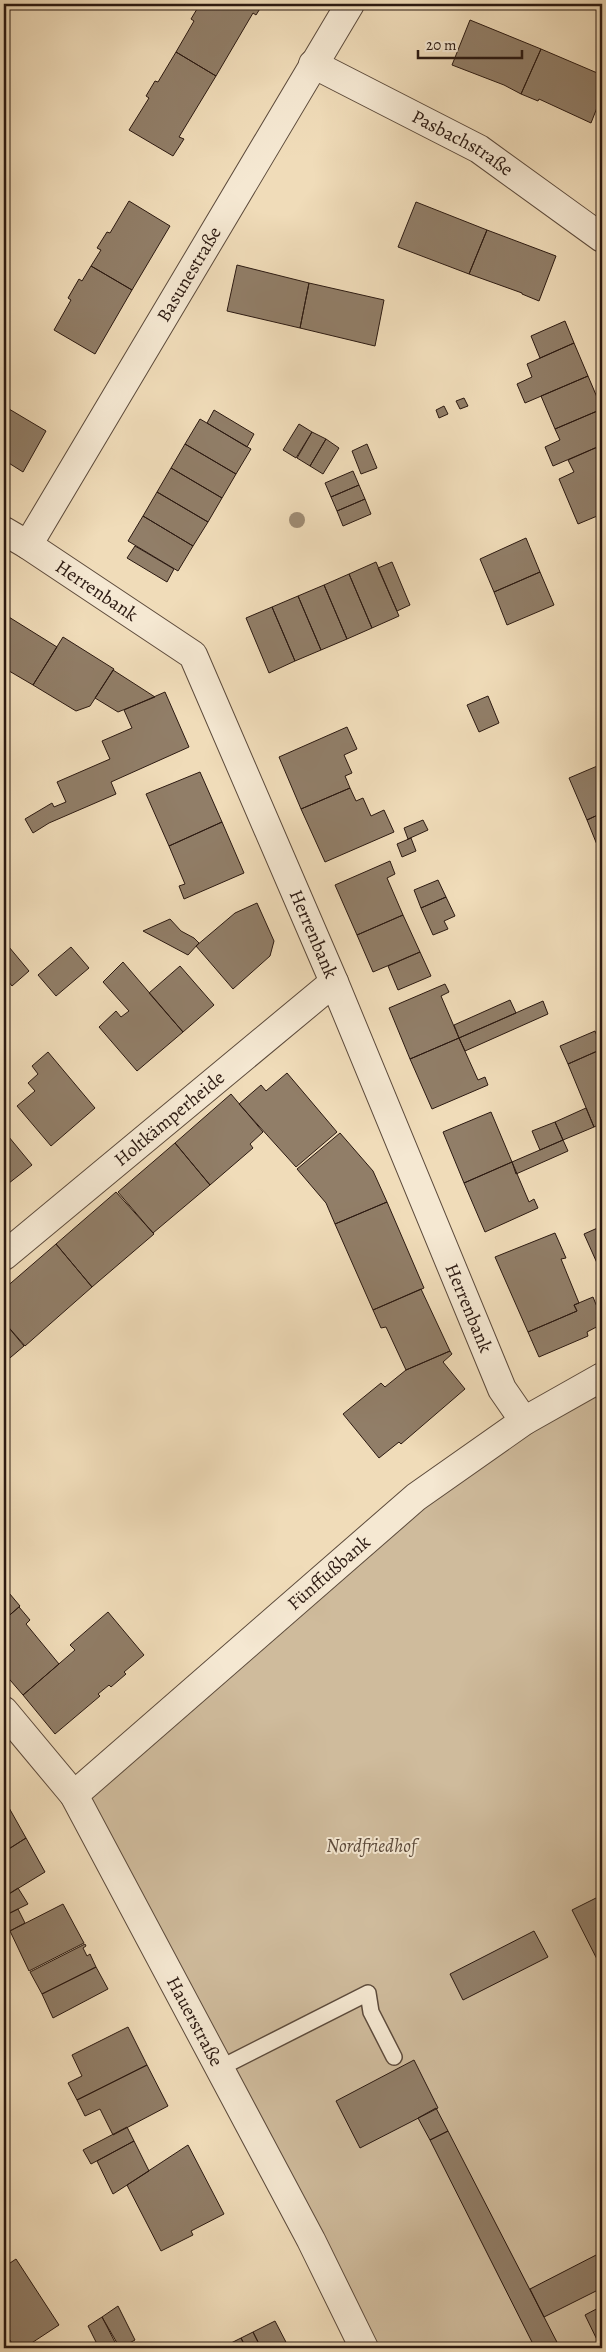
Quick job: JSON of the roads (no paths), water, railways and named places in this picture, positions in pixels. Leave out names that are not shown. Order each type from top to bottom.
[{"type":"street","name":"Basunestraße","points":[[28,545],[350,4]]},
{"type":"street","name":"Pasbachstraße","points":[[313,64],[478,149],[602,238]]},
{"type":"street","name":"Herrenbank","points":[[4,532],[28,545],[193,654],[334,982],[502,1389],[524,1421]]},
{"type":"street","name":"Holtkämperheide","points":[[4,1256],[334,982]]},
{"type":"street","name":"Fünffußbank","points":[[74,1795],[416,1497],[524,1421],[602,1377]]},
{"type":"street","name":"Hauerstraße","points":[[4,1711],[74,1795],[311,2240],[364,2348]]},
{"type":"lane","points":[[220,2068],[368,1993],[371,2012],[394,2057]]},
{"type":"park label","name":"Nordfriedhof","points":[[371,1846]]}]
